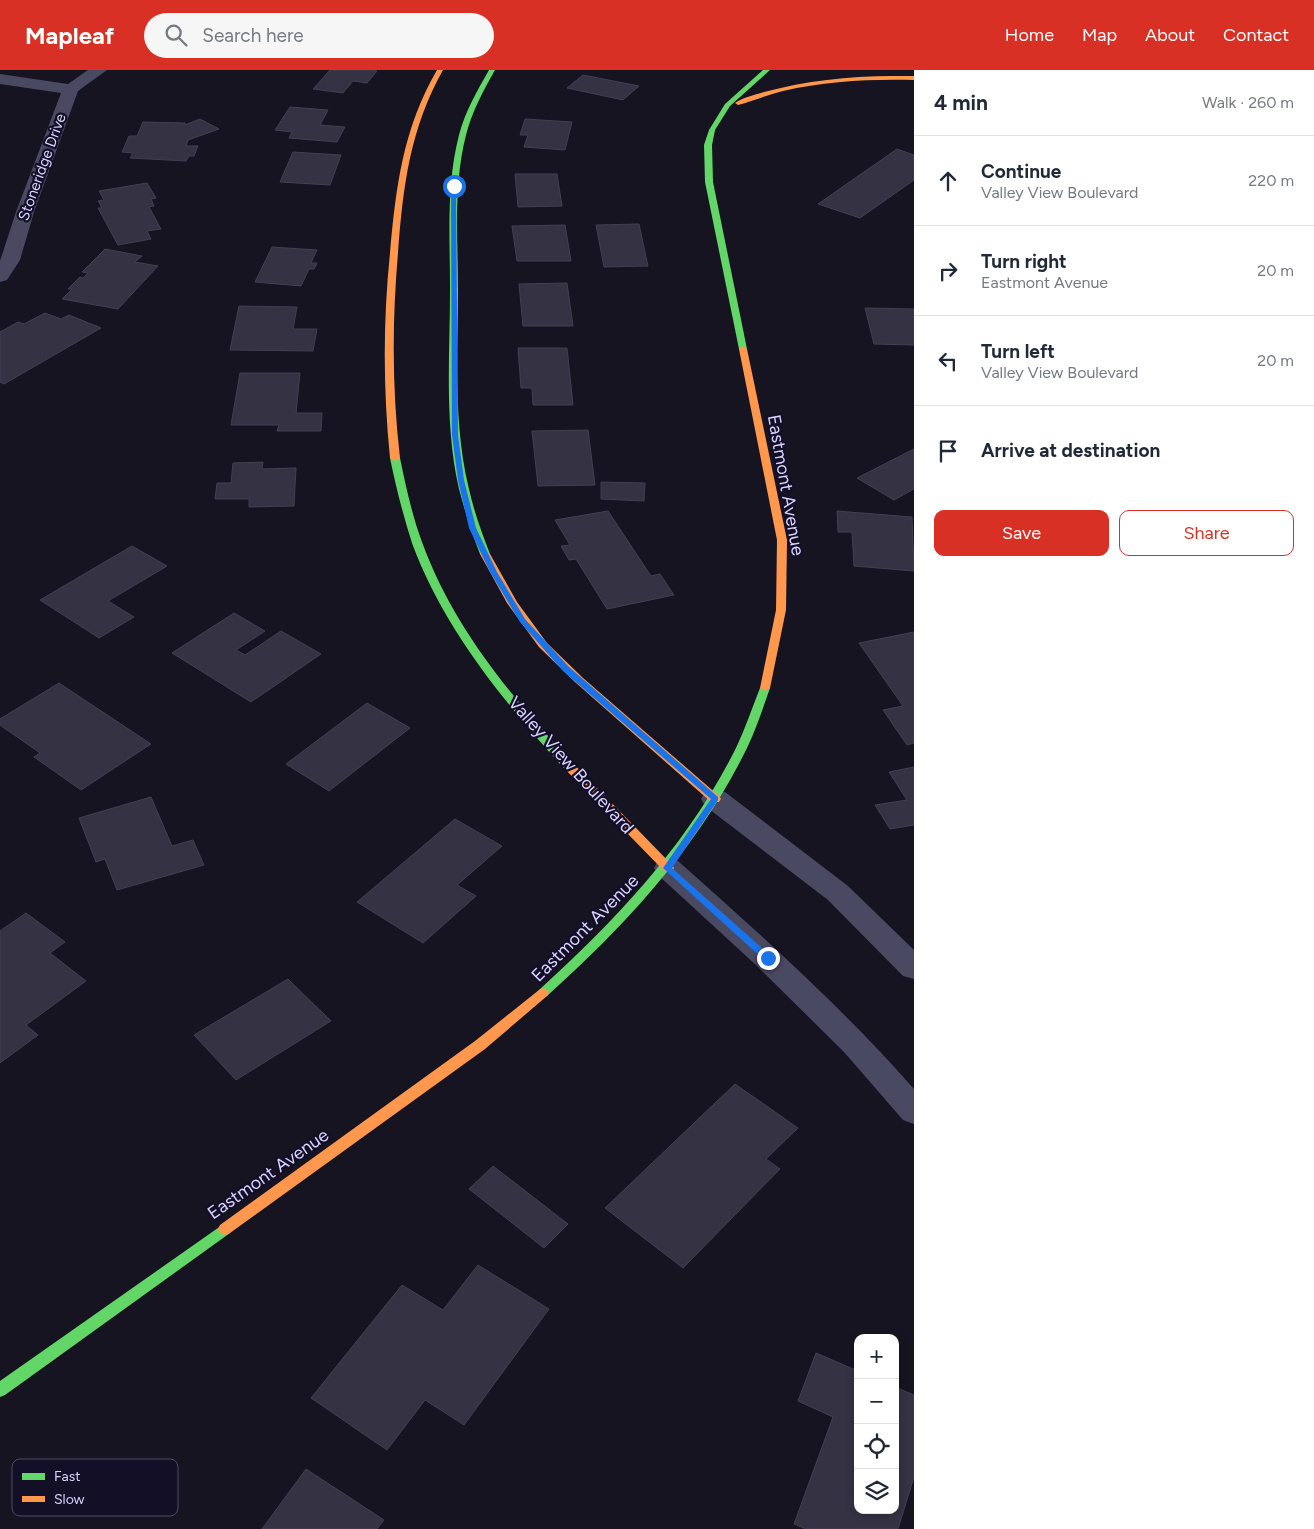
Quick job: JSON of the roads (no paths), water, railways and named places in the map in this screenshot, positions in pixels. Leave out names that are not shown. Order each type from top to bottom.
[{"type":"street","points":[[0,79],[72,89],[99,70]]},
{"type":"street","name":"Valley View Boulevard","points":[[440,70],[422,103],[408,141],[400,181],[388,302],[388,398],[398,478],[431,580],[468,644],[529,724],[668,868],[768,958],[855,1043],[914,1111]]},
{"type":"street","points":[[492,70],[468,111],[459,144],[454,186],[455,435],[461,480],[473,528],[493,572],[522,620],[560,662],[715,798],[838,893],[914,968]]},
{"type":"street","name":"Eastmont Avenue","points":[[0,1390],[480,1045],[534,1004],[623,920],[668,868],[715,798],[744,746],[761,702],[773,659],[779,626],[783,579],[782,540],[706,161],[711,130],[722,110],[742,90],[767,70]]},
{"type":"street","points":[[722,110],[765,92],[805,81],[851,76],[914,78]]},
{"type":"street","name":"Stoneridge Drive","points":[[0,276],[10,260],[25,212],[72,89]]}]
